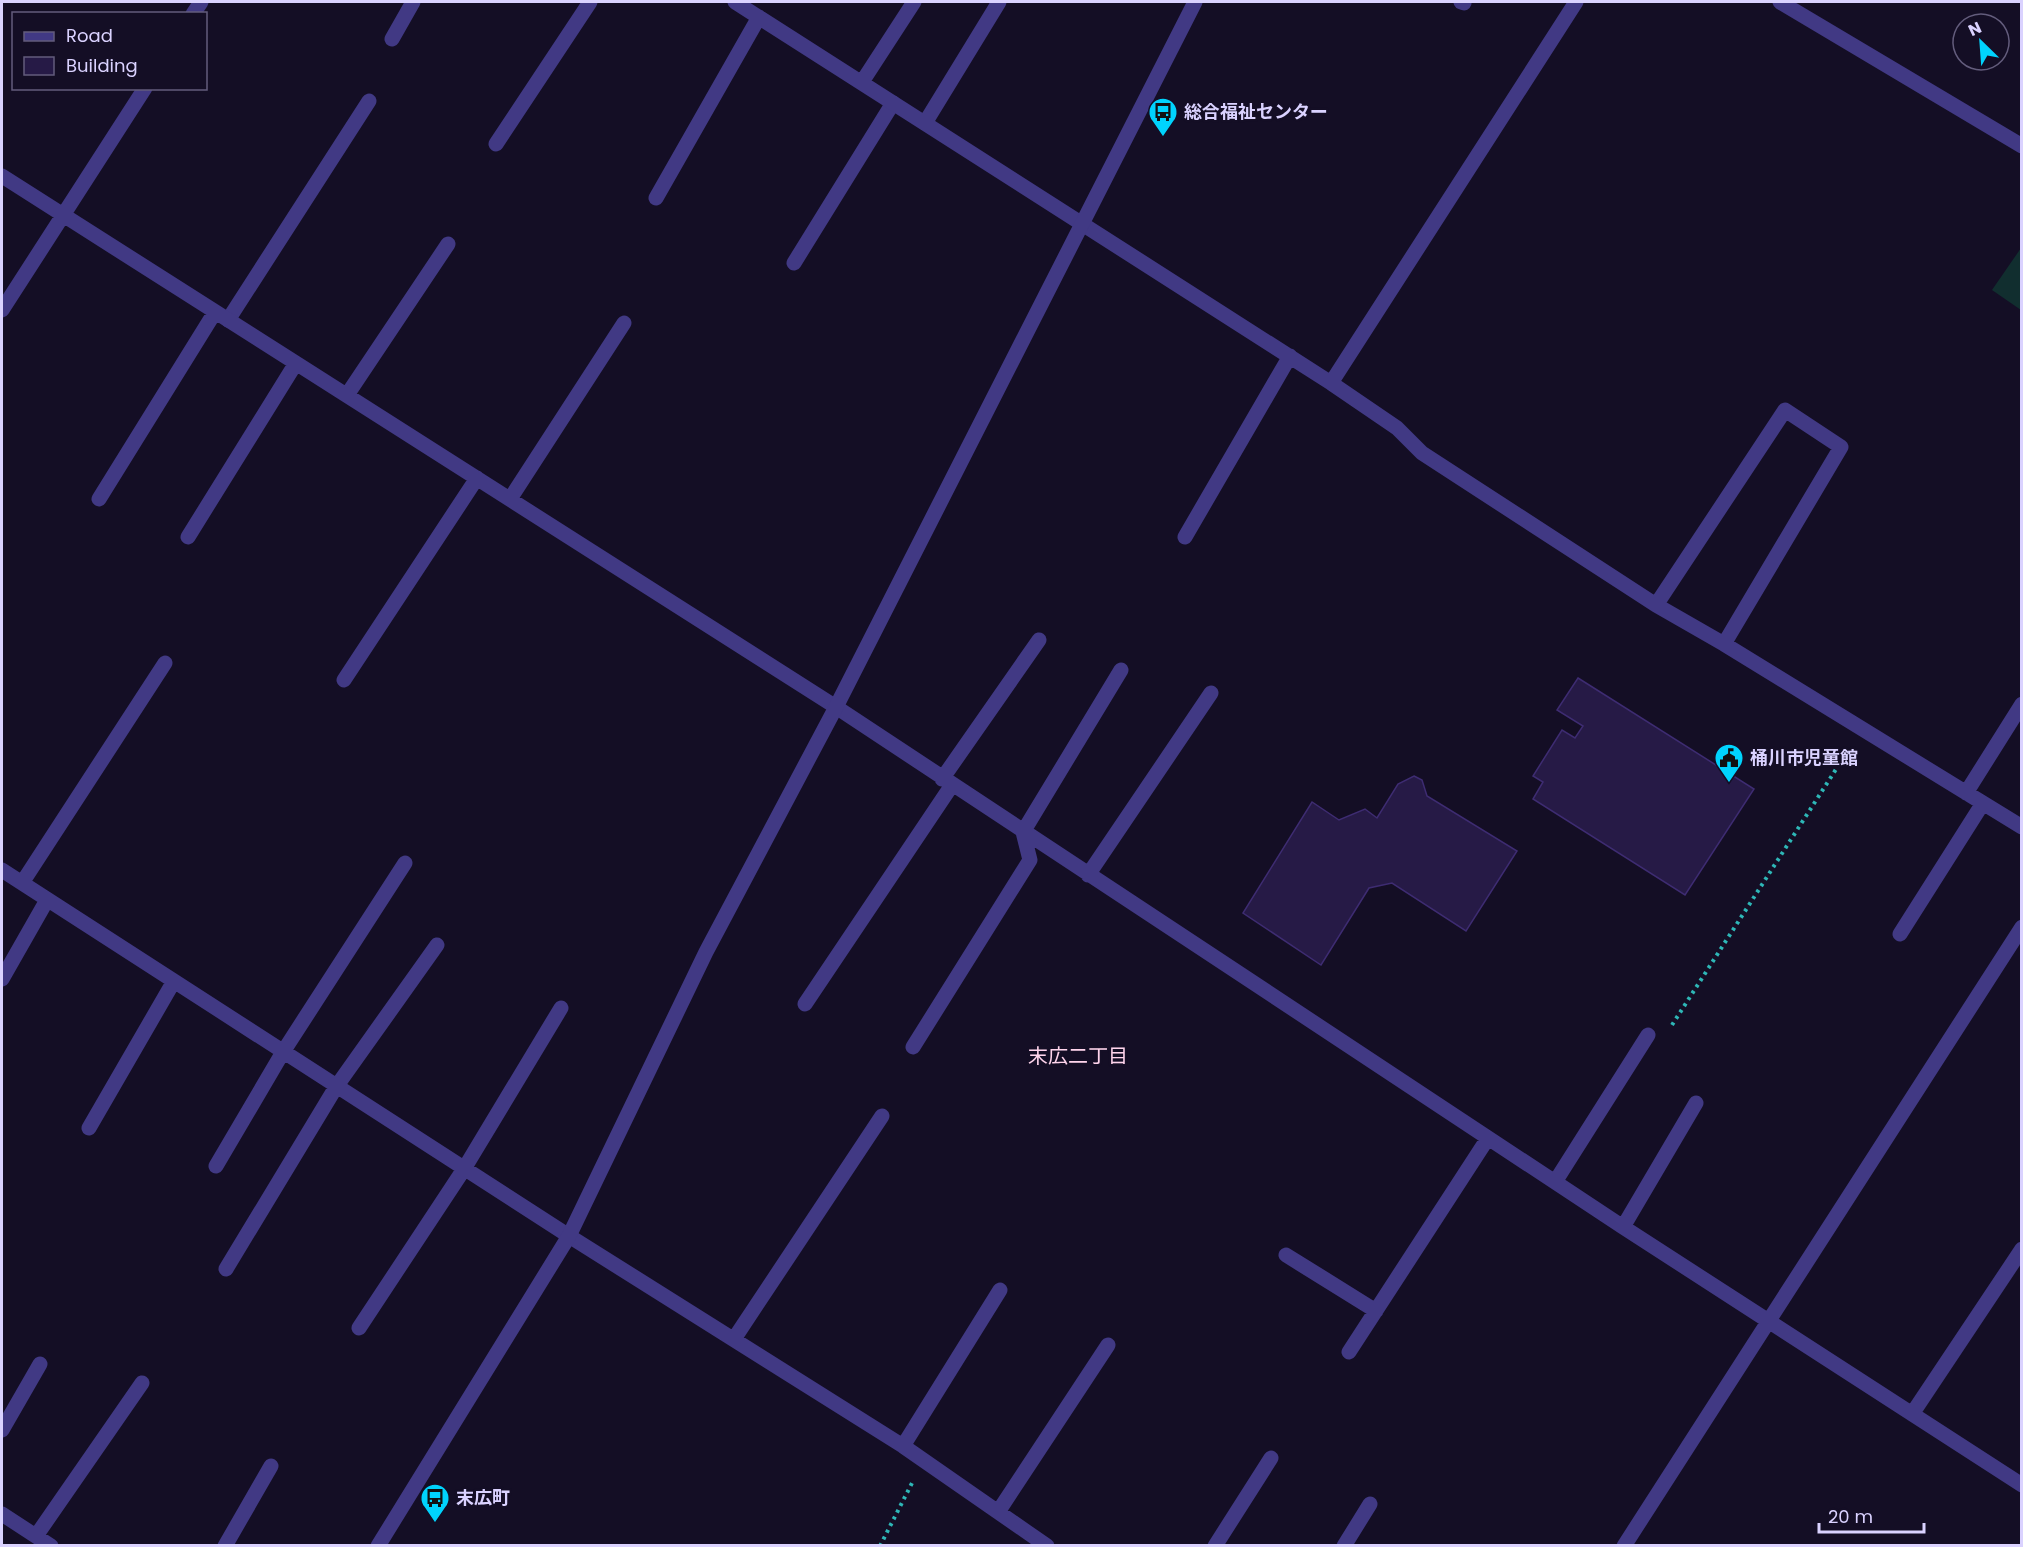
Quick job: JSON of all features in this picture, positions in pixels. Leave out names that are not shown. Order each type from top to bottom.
[{"type":"street","points":[[392,39],[413,2]]},
{"type":"street","points":[[496,144],[590,2]]},
{"type":"street","points":[[735,2],[1290,356],[1397,428],[1422,453],[1656,605],[1724,644],[2022,827]]},
{"type":"street","points":[[862,82],[914,2]]},
{"type":"street","points":[[925,123],[999,2]]},
{"type":"street","points":[[378,1545],[569,1236],[706,952],[836,707],[1195,2]]},
{"type":"street","points":[[1331,383],[1576,2]]},
{"type":"street","points":[[1780,2],[2022,146]]},
{"type":"street","points":[[656,198],[759,17]]},
{"type":"street","points":[[2,310],[144,90]]},
{"type":"street","points":[[99,499],[369,101]]},
{"type":"street","points":[[794,263],[893,103]]},
{"type":"street","points":[[2,176],[836,707],[1623,1227],[2022,1485]]},
{"type":"street","points":[[347,395],[448,244]]},
{"type":"street","points":[[510,499],[624,323]]},
{"type":"street","points":[[1185,537],[1290,356]]},
{"type":"street","points":[[188,537],[296,363]]},
{"type":"street","points":[[1656,605],[1785,410],[1841,447],[1724,644]]},
{"type":"street","points":[[344,680],[477,478]]},
{"type":"street","points":[[805,1004],[1038,640]]},
{"type":"street","points":[[22,883],[165,663]]},
{"type":"street","points":[[913,1047],[1030,860],[1023,832],[1121,670]]},
{"type":"street","points":[[1088,875],[1211,693]]},
{"type":"street","points":[[1966,793],[2022,704]]},
{"type":"street","points":[[1900,934],[1983,803]]},
{"type":"street","points":[[216,1166],[283,1052],[405,863]]},
{"type":"street","points":[[2,870],[464,1169],[903,1446],[1047,1545]]},
{"type":"street","points":[[2,979],[47,900]]},
{"type":"street","points":[[1624,1545],[2022,927]]},
{"type":"street","points":[[226,1269],[336,1087],[437,945]]},
{"type":"street","points":[[89,1128],[174,981]]},
{"type":"street","points":[[359,1328],[464,1169],[561,1008]]},
{"type":"street","points":[[1555,1182],[1648,1035]]},
{"type":"street","points":[[1623,1227],[1696,1103]]},
{"type":"street","points":[[734,1339],[882,1116]]},
{"type":"street","points":[[1349,1352],[1488,1138]]},
{"type":"street","points":[[1912,1414],[2022,1249]]},
{"type":"street","points":[[1286,1255],[1376,1311]]},
{"type":"street","points":[[903,1446],[1000,1290]]},
{"type":"street","points":[[998,1512],[1108,1345]]},
{"type":"street","points":[[2,1430],[40,1364]]},
{"type":"street","points":[[36,1536],[142,1383]]},
{"type":"street","points":[[1215,1545],[1271,1458]]},
{"type":"street","points":[[225,1545],[272,1466]]},
{"type":"street","points":[[1344,1545],[1370,1504]]},
{"type":"street","points":[[2,1514],[51,1545]]},
{"type":"path","points":[[1667,1032],[1861,729]]},
{"type":"path","points":[[880,1545],[923,1461]]},
{"type":"green space","points":[[2021,248],[2021,310],[1992,290]]},
{"type":"building","points":[[1578,678],[1754,789],[1685,895],[1533,799],[1543,782],[1533,776],[1562,730],[1575,738],[1583,726],[1557,710]]},
{"type":"building","points":[[1414,776],[1422,780],[1427,796],[1517,851],[1466,931],[1392,883],[1369,888],[1321,965],[1243,913],[1312,802],[1339,820],[1365,809],[1377,818],[1398,784]]},
{"type":"place","name":"総合福祉センター","points":[[1163,138]]},
{"type":"place","name":"桶川市児童館","points":[[1729,784]]},
{"type":"place","name":"末広町","points":[[435,1524]]},
{"type":"district","name":"末広二丁目","points":[[1078,1056]]}]
